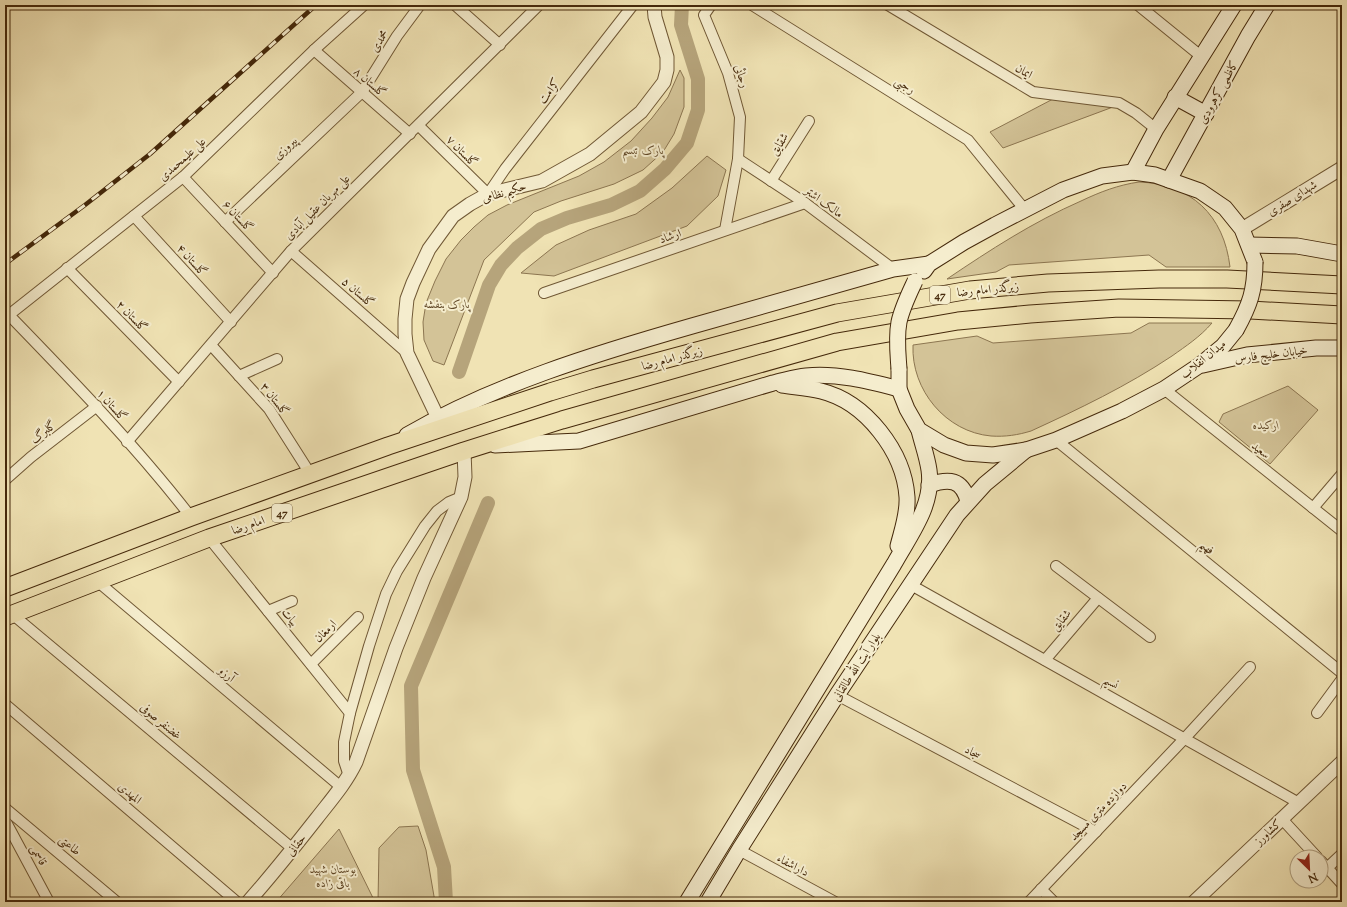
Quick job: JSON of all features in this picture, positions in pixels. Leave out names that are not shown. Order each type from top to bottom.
[{"type":"highway","name":"زیرگذر امام رضا","points":[[388,446],[593,379],[837,314],[970,290],[1048,283],[1159,279],[1227,279],[1342,285]]},
{"type":"highway","name":"امام رضا","points":[[8,615],[209,538],[464,451],[562,420],[837,342],[958,322],[1030,314],[1120,308],[1250,310],[1342,315]]},
{"type":"highway","name":"47","points":[[5,588],[190,517],[311,475],[388,446]]},
{"type":"main road","points":[[1134,172],[1156,129],[1175,97],[1234,5]]},
{"type":"main road","name":"کاظمی کرهرودی","points":[[1169,180],[1248,36],[1267,5]]},
{"type":"main road","points":[[1175,97],[1206,114]]},
{"type":"main road","name":"میدان انقلاب","points":[[1134,172],[1155,175],[1200,191],[1225,208],[1242,229],[1255,262],[1255,282],[1251,300],[1244,315],[1236,330],[1223,346],[1200,366],[1164,389],[1091,425],[1056,440],[1026,450],[993,455],[966,453],[944,445],[919,430],[907,409],[899,389],[897,347],[899,323],[906,299],[915,281],[929,264],[982,231],[1063,190],[1102,176],[1134,172]]},
{"type":"main road","points":[[1249,245],[1297,246],[1342,254]]},
{"type":"main road","points":[[388,446],[438,418],[494,392],[603,352],[892,269],[929,264]]},
{"type":"main road","name":"خیابان خلیج فارس","points":[[1200,366],[1247,355],[1316,348],[1342,348]]},
{"type":"main road","points":[[486,445],[580,441],[805,376],[833,376],[863,379],[899,389]]},
{"type":"main road","points":[[773,384],[822,391],[843,400],[862,413],[879,430],[897,461],[904,479],[907,497],[906,513],[894,564]]},
{"type":"main road","name":"بلوار آیت الله طالقانی","points":[[687,902],[894,564],[923,512],[929,485],[929,470],[919,430]]},
{"type":"main road","name":"بلوار آیت الله طالقانی","points":[[708,902],[739,850],[838,695],[957,514],[985,484],[1026,450]]},
{"type":"main road","points":[[929,485],[950,480],[957,484],[965,492],[968,502]]},
{"type":"street","name":"علی علیمحمدی","points":[[7,317],[183,177],[314,50],[364,5]]},
{"type":"street","name":"محمدی","points":[[362,92],[397,36],[420,5]]},
{"type":"street","points":[[455,5],[500,45]]},
{"type":"street","name":"علی مهربان عقیل آبادی","points":[[127,442],[291,251],[419,126],[539,5]]},
{"type":"street","name":"کرامت","points":[[488,194],[504,169],[633,5]]},
{"type":"street","name":"حکیم نظامی","points":[[438,418],[407,353],[405,319],[407,299],[413,283],[430,249],[453,216],[470,204],[488,194],[542,181],[590,154],[641,112],[664,82],[667,70],[667,57],[654,5]]},
{"type":"street","name":"رجائی","points":[[711,5],[704,15],[728,73],[740,117],[738,159]]},
{"type":"street","name":"رجبی","points":[[752,5],[968,140],[1025,210]]},
{"type":"street","name":"ایمان","points":[[888,5],[1032,92],[1119,103],[1136,112],[1156,129]]},
{"type":"street","points":[[1138,5],[1202,57]]},
{"type":"street","name":"گلستان ۸","points":[[314,50],[410,134]]},
{"type":"street","name":"پیروزی","points":[[225,222],[362,92]]},
{"type":"street","name":"شقایق","points":[[771,181],[809,121]]},
{"type":"street","name":"گلستان ۷","points":[[419,126],[488,194]]},
{"type":"street","points":[[725,230],[738,159]]},
{"type":"street","name":"مالک اشتر","points":[[738,159],[805,203],[892,269]]},
{"type":"street","name":"شهدای صفری","points":[[1242,229],[1342,168]]},
{"type":"street","name":"گلستان ۶","points":[[183,177],[273,273]]},
{"type":"street","name":"ارشاد","points":[[544,292],[805,203]]},
{"type":"street","name":"گلستان ۴","points":[[134,216],[231,322]]},
{"type":"street","name":"گلستان ۵","points":[[291,251],[407,353]]},
{"type":"street","name":"گلستان ۲","points":[[67,268],[178,382]]},
{"type":"street","name":"گلستان ۱","points":[[7,317],[97,406],[190,517]]},
{"type":"street","name":"گلستان ۳","points":[[211,345],[269,409],[311,475]]},
{"type":"street","points":[[239,376],[277,359]]},
{"type":"street","name":"سعید","points":[[1164,389],[1342,531]]},
{"type":"street","name":"گلبرگ","points":[[5,480],[31,457],[97,406]]},
{"type":"street","name":"فهیم","points":[[1056,440],[1342,673]]},
{"type":"street","name":"حقانی","points":[[248,902],[293,849],[341,787],[349,776],[356,762],[399,641],[424,578],[461,497],[464,477],[464,451]]},
{"type":"street","points":[[1313,508],[1342,474]]},
{"type":"street","points":[[349,776],[344,761],[344,742],[350,713],[369,646],[386,594],[397,571],[413,544],[437,511],[449,502],[461,497]]},
{"type":"street","name":"بیات","points":[[209,538],[350,713]]},
{"type":"street","points":[[1056,566],[1150,637]]},
{"type":"street","name":"آرزو","points":[[97,581],[341,787]]},
{"type":"street","name":"نسیم","points":[[911,585],[1299,803]]},
{"type":"street","name":"شقایق","points":[[1045,660],[1098,598]]},
{"type":"street","points":[[268,611],[292,601]]},
{"type":"street","name":"غضنفر صوفی","points":[[8,615],[293,849]]},
{"type":"street","name":"ارمغان","points":[[311,664],[358,617]]},
{"type":"street","points":[[1185,738],[1250,667]]},
{"type":"street","points":[[1317,713],[1342,679]]},
{"type":"street","name":"سجاد","points":[[838,695],[1096,832]]},
{"type":"street","name":"المهدی","points":[[5,704],[237,902]]},
{"type":"street","name":"دوازده متری مسجد","points":[[1029,902],[1185,738]]},
{"type":"street","name":"کشاورز","points":[[1194,902],[1342,762]]},
{"type":"street","name":"طاعتی","points":[[5,808],[117,902]]},
{"type":"street","points":[[1282,819],[1310,849]]},
{"type":"street","name":"قاسمی","points":[[5,820],[49,902]]},
{"type":"street","name":"داراشفاء","points":[[739,850],[835,902]]},
{"type":"street","points":[[1329,861],[1342,854]]},
{"type":"street","points":[[1329,869],[1342,882]]},
{"type":"street","points":[[1041,889],[1054,902]]},
{"type":"green space","points":[[680,70],[684,78],[684,107],[674,134],[663,152],[643,170],[614,184],[561,201],[534,212],[484,260],[444,365],[433,361],[424,340],[423,322],[426,303],[446,259],[461,240],[488,215],[507,205],[579,176],[604,162],[631,141],[652,118],[668,97]]},
{"type":"green space","points":[[1053,99],[1113,107],[1003,148],[990,132]]},
{"type":"green space","points":[[707,156],[726,170],[718,196],[687,226],[554,276],[521,273],[556,245],[589,230],[636,214],[672,188]]},
{"type":"green space","points":[[1139,182],[1158,184],[1174,189],[1189,196],[1202,206],[1221,232],[1230,267],[1166,267],[1149,255],[1009,265],[996,272],[947,279],[1012,237],[1063,209],[1109,189]]},
{"type":"green space","points":[[1149,323],[1212,323],[1203,333],[1188,345],[1138,377],[1067,414],[1031,431],[1016,435],[991,436],[975,433],[946,417],[934,406],[925,393],[918,378],[914,362],[913,345],[977,336],[993,343],[1131,333]]},
{"type":"green space","name":"ارکیده","points":[[1288,386],[1318,410],[1270,464],[1219,422],[1223,414]]},
{"type":"green space","points":[[418,826],[426,850],[435,902],[378,902],[379,848],[399,827]]},
{"type":"green space","name":"بوستان شهید باقی زاده","points":[[339,829],[375,902],[276,902]]},
{"type":"waterway","points":[[459,372],[489,285],[501,265],[517,248],[541,229],[567,218],[611,205],[640,191],[665,169],[687,143],[698,110],[698,79],[681,25],[682,5]]},
{"type":"waterway","points":[[446,902],[444,867],[413,770],[411,686],[488,503]]},
{"type":"railway","points":[[5,264],[85,205],[150,154],[316,5]]},
{"type":"park label","name":"پارک تبسم","points":[[643,150]]},
{"type":"park label","name":"پارک بنفشه","points":[[447,304]]}]
